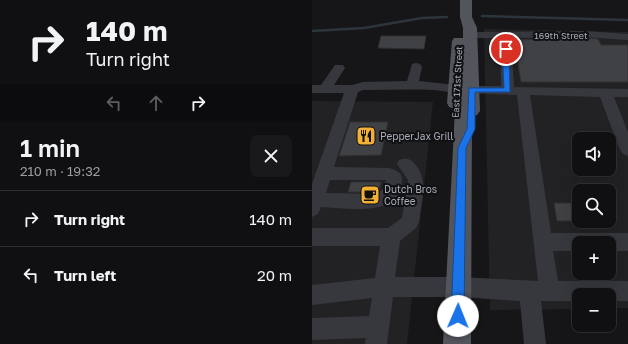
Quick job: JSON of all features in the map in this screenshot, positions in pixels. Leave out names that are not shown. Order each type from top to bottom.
[{"type":"main road","name":"East 171st Street","points":[[464,90],[465,36],[470,28],[466,17],[466,0]]},
{"type":"main road","points":[[457,344],[463,99],[461,93],[464,90]]},
{"type":"street","name":"169th Street","points":[[465,36],[585,34],[628,37]]},
{"type":"street","points":[[505,36],[543,242],[535,344]]},
{"type":"street","points":[[412,85],[416,67]]},
{"type":"street","points":[[326,89],[330,80],[339,68]]},
{"type":"street","points":[[312,89],[352,89],[363,86],[412,85],[438,86],[464,90]]},
{"type":"street","points":[[352,89],[365,94],[437,93],[464,90],[628,93]]},
{"type":"street","points":[[324,173],[397,174],[402,177],[403,185],[399,200],[394,206],[381,209],[313,206],[324,173],[352,89]]},
{"type":"street","points":[[605,92],[628,150]]},
{"type":"street","points":[[312,237],[391,237],[410,222],[416,180],[412,171],[405,164]]},
{"type":"street","points":[[312,329],[377,336],[391,237]]},
{"type":"street","points":[[543,242],[628,242]]},
{"type":"street","points":[[312,295],[383,287],[458,287],[540,291],[628,291]]},
{"type":"shaded area","points":[[484,29],[628,32],[628,308],[616,308],[616,288],[572,288],[572,309],[490,310]]},
{"type":"shaded area","points":[[312,101],[433,102],[407,344],[312,344]]},
{"type":"building","points":[[381,36],[426,36],[424,49],[378,48]]},
{"type":"building","points":[[598,39],[601,45],[628,45],[628,82],[521,82],[514,40]]},
{"type":"building","points":[[350,122],[388,122],[381,155],[339,156]]},
{"type":"building","points":[[351,182],[381,182],[379,190],[376,192],[348,192]]},
{"type":"building","points":[[554,203],[572,203],[572,221],[557,221]]},
{"type":"waterway","points":[[482,16],[628,20]]},
{"type":"waterway","points":[[312,31],[364,28],[422,18],[447,17]]},
{"type":"place","name":"PepperJax Grill","points":[[366,136]]},
{"type":"place","name":"Dutch Bros Coffee","points":[[370,195]]},
{"type":"route","points":[[458,316],[462,148],[471,129],[471,90],[508,91],[506,49]]}]
